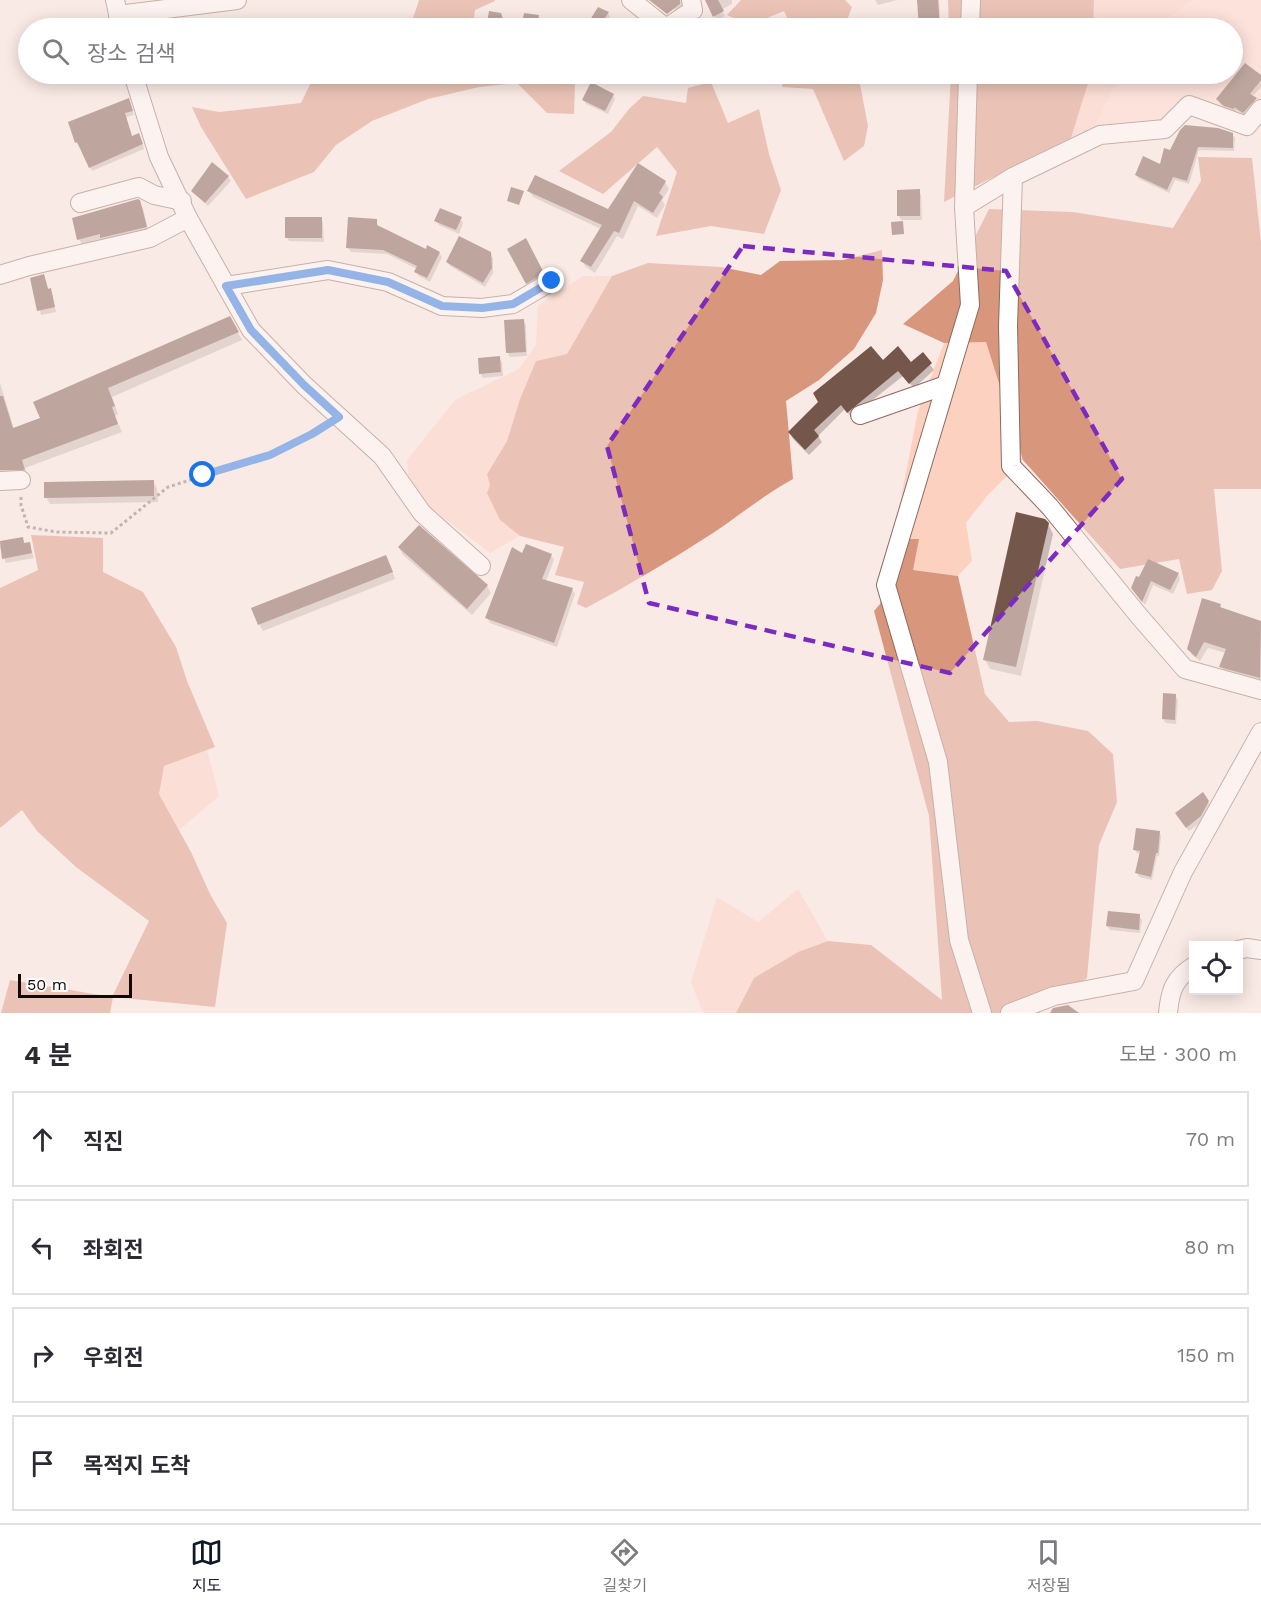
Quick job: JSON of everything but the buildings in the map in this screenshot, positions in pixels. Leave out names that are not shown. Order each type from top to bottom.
[{"type":"street","points":[[118,15],[237,0]]},
{"type":"street","points":[[632,0],[654,18]]},
{"type":"street","points":[[681,18],[693,10],[691,0]]},
{"type":"street","points":[[970,0],[970,18]]},
{"type":"street","points":[[136,84],[159,157],[251,330],[304,385],[382,456],[422,513],[481,566]]},
{"type":"street","points":[[968,84],[964,207],[970,305],[886,585],[938,762],[959,940],[982,1013]]},
{"type":"street","points":[[964,207],[1013,177],[1100,135],[1165,129],[1189,105],[1247,126],[1261,109]]},
{"type":"street","points":[[1013,177],[1008,326],[1011,466],[1050,507],[1185,669],[1261,690]]},
{"type":"street","points":[[80,203],[139,187],[185,209]]},
{"type":"street","points":[[0,275],[150,238],[185,209]]},
{"type":"street","points":[[226,286],[328,270],[388,282],[442,306],[482,308],[513,304],[552,281]]},
{"type":"street","points":[[860,415],[946,385]]},
{"type":"street","points":[[0,481],[21,480]]},
{"type":"street","points":[[1010,1013],[1054,996],[1134,981],[1183,872],[1261,732]]},
{"type":"street","points":[[1243,949],[1261,950]]},
{"type":"street","points":[[1168,1013],[1170,993],[1183,973],[1189,969]]},
{"type":"path","points":[[21,480],[21,505],[28,527],[57,532],[111,533],[168,488],[270,455],[312,434],[339,417]]},
{"type":"highlighted area","points":[[743,246],[1006,271],[1122,479],[950,673],[649,603],[607,446]]},
{"type":"shaded area","points":[[419,0],[495,0],[475,10],[474,18],[413,18]]},
{"type":"shaded area","points":[[741,0],[845,0],[852,7],[848,18],[787,18],[784,11],[767,18],[734,18],[727,15]]},
{"type":"shaded area","points":[[948,0],[1094,0],[1093,18],[949,18]]},
{"type":"shaded area","points":[[1094,0],[1192,0],[1169,18],[1093,18]]},
{"type":"shaded area","points":[[1192,0],[1261,0],[1261,103],[1246,121],[1184,102],[1160,127],[1094,127],[1116,84],[1243,84],[1243,18],[1169,18]]},
{"type":"shaded area","points":[[310,84],[508,84],[479,87],[428,99],[372,121],[336,145],[314,172],[246,199],[201,127],[192,107],[219,112],[301,103]]},
{"type":"shaded area","points":[[518,84],[575,84],[574,114],[547,113]]},
{"type":"shaded area","points":[[712,84],[728,123],[759,109],[769,154],[781,190],[764,234],[711,226],[656,236],[677,172],[657,147],[603,194],[559,171],[611,132],[629,109],[643,96],[686,103],[688,88]]},
{"type":"shaded area","points":[[782,84],[860,84],[868,126],[864,146],[844,161],[813,89],[782,87]]},
{"type":"shaded area","points":[[950,84],[1088,84],[1071,138],[944,202]]},
{"type":"shaded area","points":[[1088,84],[1116,84],[1094,127],[1071,138]]},
{"type":"shaded area","points":[[1198,157],[1252,158],[1261,242],[1261,489],[1214,489],[1222,571],[1212,590],[1187,594],[1179,559],[1120,569],[1023,460],[986,342],[944,343],[903,324],[953,281],[989,209],[1073,212],[1173,228],[1201,181]]},
{"type":"shaded area","points":[[882,250],[883,280],[876,313],[854,349],[819,380],[786,401],[793,479],[681,553],[586,608],[577,604],[584,582],[555,575],[564,547],[520,536],[500,520],[487,493],[490,485],[487,474],[507,441],[520,399],[536,361],[567,354],[612,276],[648,263],[721,267],[761,275],[780,261],[843,260]]},
{"type":"shaded area","points":[[583,276],[612,276],[567,354],[536,361],[520,399],[507,441],[487,473],[500,520],[520,536],[490,553],[432,509],[409,483],[407,460],[455,400],[519,369],[536,345],[538,306]]},
{"type":"shaded area","points":[[986,342],[1023,460],[987,496],[966,523],[972,561],[958,576],[913,570],[893,539],[918,411],[944,343]]},
{"type":"shaded area","points":[[31,535],[103,538],[103,572],[143,592],[176,647],[187,681],[215,747],[164,766],[159,794],[227,923],[215,1007],[113,997],[110,1013],[1,1013],[10,980],[112,997],[149,921],[76,867],[37,831],[22,810],[0,828],[0,588],[38,570]]},
{"type":"shaded area","points":[[893,539],[919,539],[913,570],[958,576],[985,694],[1009,722],[1037,721],[1088,731],[1113,754],[1117,802],[1099,845],[1087,978],[1039,1013],[736,1013],[754,978],[798,952],[828,941],[871,945],[942,1000],[929,816],[874,611],[880,604]]},
{"type":"shaded area","points":[[207,750],[219,796],[179,830],[159,794],[163,766]]},
{"type":"shaded area","points":[[798,889],[828,941],[798,952],[754,978],[736,1013],[703,1013],[691,982],[717,897],[758,922]]},
{"type":"route","points":[[203,475],[270,455],[312,434],[339,417],[304,385],[251,330],[226,286],[328,270],[388,282],[442,306],[482,308],[513,304],[552,281]]}]
